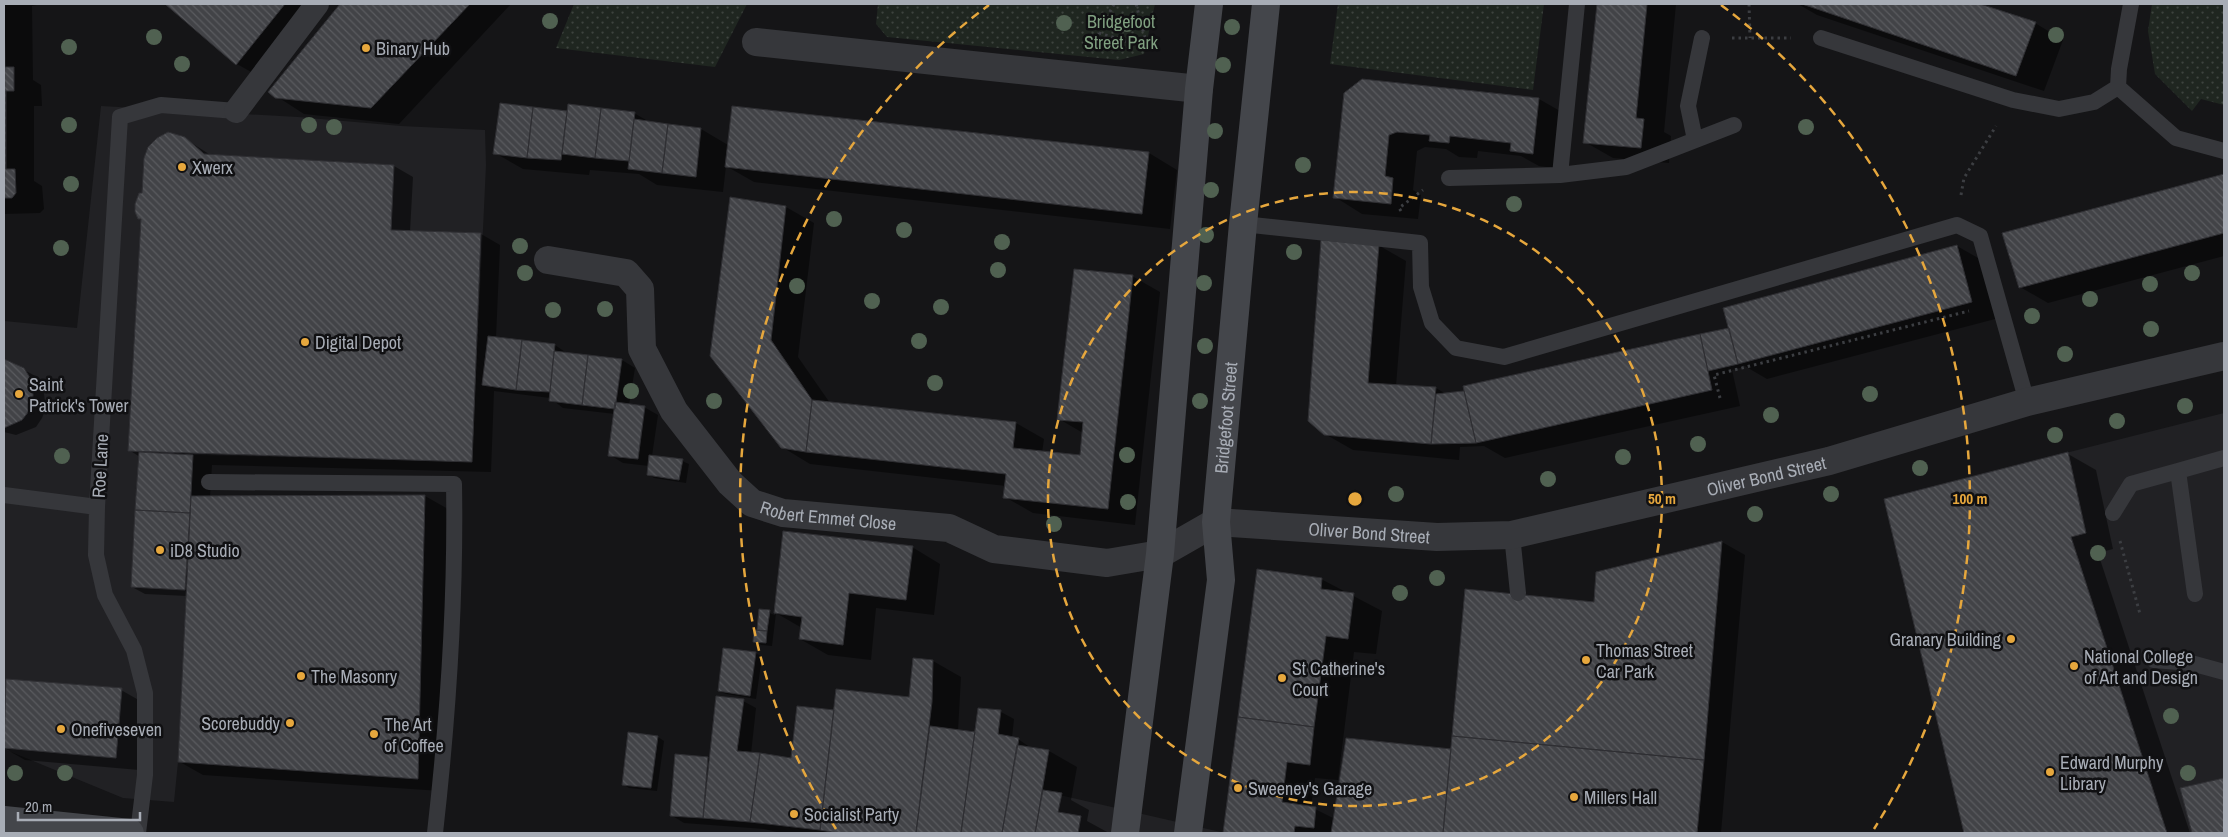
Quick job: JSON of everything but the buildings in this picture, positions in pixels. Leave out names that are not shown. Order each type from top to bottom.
[{"type":"main road","points":[[1125,833],[1160,554],[1209,4]]},
{"type":"main road","name":"Bridgefoot Street","points":[[1188,833],[1221,580],[1216,522],[1243,224],[1266,4]]},
{"type":"main road","points":[[4,820],[130,833]]},
{"type":"street","points":[[236,110],[317,4]]},
{"type":"street","points":[[756,42],[1200,89]]},
{"type":"street","name":"Robert Emmet Close","points":[[548,260],[626,273],[640,289],[642,349],[674,412],[730,483],[752,503],[783,513],[949,528],[994,549],[1106,563],[1160,554]]},
{"type":"street","name":"Oliver Bond Street","points":[[1216,522],[1437,537],[1512,534],[1829,461],[2027,402],[2224,356]]},
{"type":"street","points":[[1160,554],[1216,522]]},
{"type":"lane","points":[[1560,175],[1577,4]]},
{"type":"lane","points":[[2118,87],[2119,69],[2131,4]]},
{"type":"lane","points":[[1696,140],[1688,106],[1702,38]]},
{"type":"lane","points":[[1821,38],[2013,100],[2059,109],[2094,102],[2118,87]]},
{"type":"lane","points":[[2118,87],[2176,138],[2224,151]]},
{"type":"lane","name":"Roe Lane","points":[[138,833],[145,775],[145,692],[134,650],[105,595],[96,555],[97,506],[120,117],[161,105],[236,110]]},
{"type":"lane","points":[[1449,178],[1560,175],[1626,167],[1734,125]]},
{"type":"lane","points":[[1243,224],[1420,243],[1421,287],[1432,322],[1456,348],[1504,357],[1957,225],[1980,236],[2027,402]]},
{"type":"lane","points":[[2113,513],[2130,484],[2224,458]]},
{"type":"lane","points":[[2178,471],[2195,594]]},
{"type":"lane","points":[[209,482],[454,484],[452,600],[445,736],[435,833]]},
{"type":"lane","points":[[4,495],[97,506]]},
{"type":"lane","points":[[1512,534],[1518,593]]},
{"type":"lane","points":[[2154,660],[2191,663],[2224,672]]},
{"type":"path","points":[[1114,4],[1099,33],[1148,48]]},
{"type":"path","points":[[1749,4],[1750,38]]},
{"type":"path","points":[[1702,38],[1821,38]]},
{"type":"path","points":[[1957,225],[1964,178],[2013,100]]},
{"type":"path","points":[[1405,214],[1399,208],[1440,177],[1449,178]]},
{"type":"path","points":[[1720,398],[1714,375],[1978,308]]},
{"type":"path","points":[[2113,513],[2140,614]]},
{"type":"shaded area","points":[[101,106],[485,130],[486,165],[472,462],[193,455],[178,762],[174,802],[123,798],[4,749],[4,321],[77,328]]},
{"type":"shaded area","name":"National College of Art and Design","points":[[2224,413],[2224,833],[1964,833],[1884,499]]},
{"type":"shaded area","points":[[981,777],[1225,833],[954,833]]},
{"type":"green space","points":[[574,4],[747,4],[715,67],[556,48]]},
{"type":"green space","name":"Bridgefoot Street Park","points":[[878,4],[1155,4],[1144,54],[1119,60],[887,37],[876,24]]},
{"type":"green space","points":[[1338,4],[1544,4],[1533,90],[1330,64]]},
{"type":"green space","points":[[2152,4],[2224,4],[2224,105],[2201,99],[2192,111],[2155,74],[2148,31]]},
{"type":"place","name":"Binary Hub","points":[[366,48]]},
{"type":"place","name":"Xwerx","points":[[182,167]]},
{"type":"place","name":"Digital Depot","points":[[305,342]]},
{"type":"place","name":"Saint Patrick's Tower","points":[[19,394]]},
{"type":"place","name":"iD8 Studio","points":[[160,550]]},
{"type":"place","name":"Granary Building","points":[[2011,639]]},
{"type":"place","name":"Thomas Street Car Park","points":[[1586,660]]},
{"type":"place","name":"National College of Art and Design","points":[[2074,666]]},
{"type":"place","name":"The Masonry","points":[[301,676]]},
{"type":"place","name":"St Catherine's Court","points":[[1282,678]]},
{"type":"place","name":"Scorebuddy","points":[[290,723]]},
{"type":"place","name":"Onefiveseven","points":[[61,729]]},
{"type":"place","name":"The Art of Coffee","points":[[374,734]]},
{"type":"place","name":"Edward Murphy Library","points":[[2050,772]]},
{"type":"place","name":"Sweeney's Garage","points":[[1238,788]]},
{"type":"place","name":"Millers Hall","points":[[1574,797]]},
{"type":"place","name":"Socialist Party","points":[[794,814]]}]
